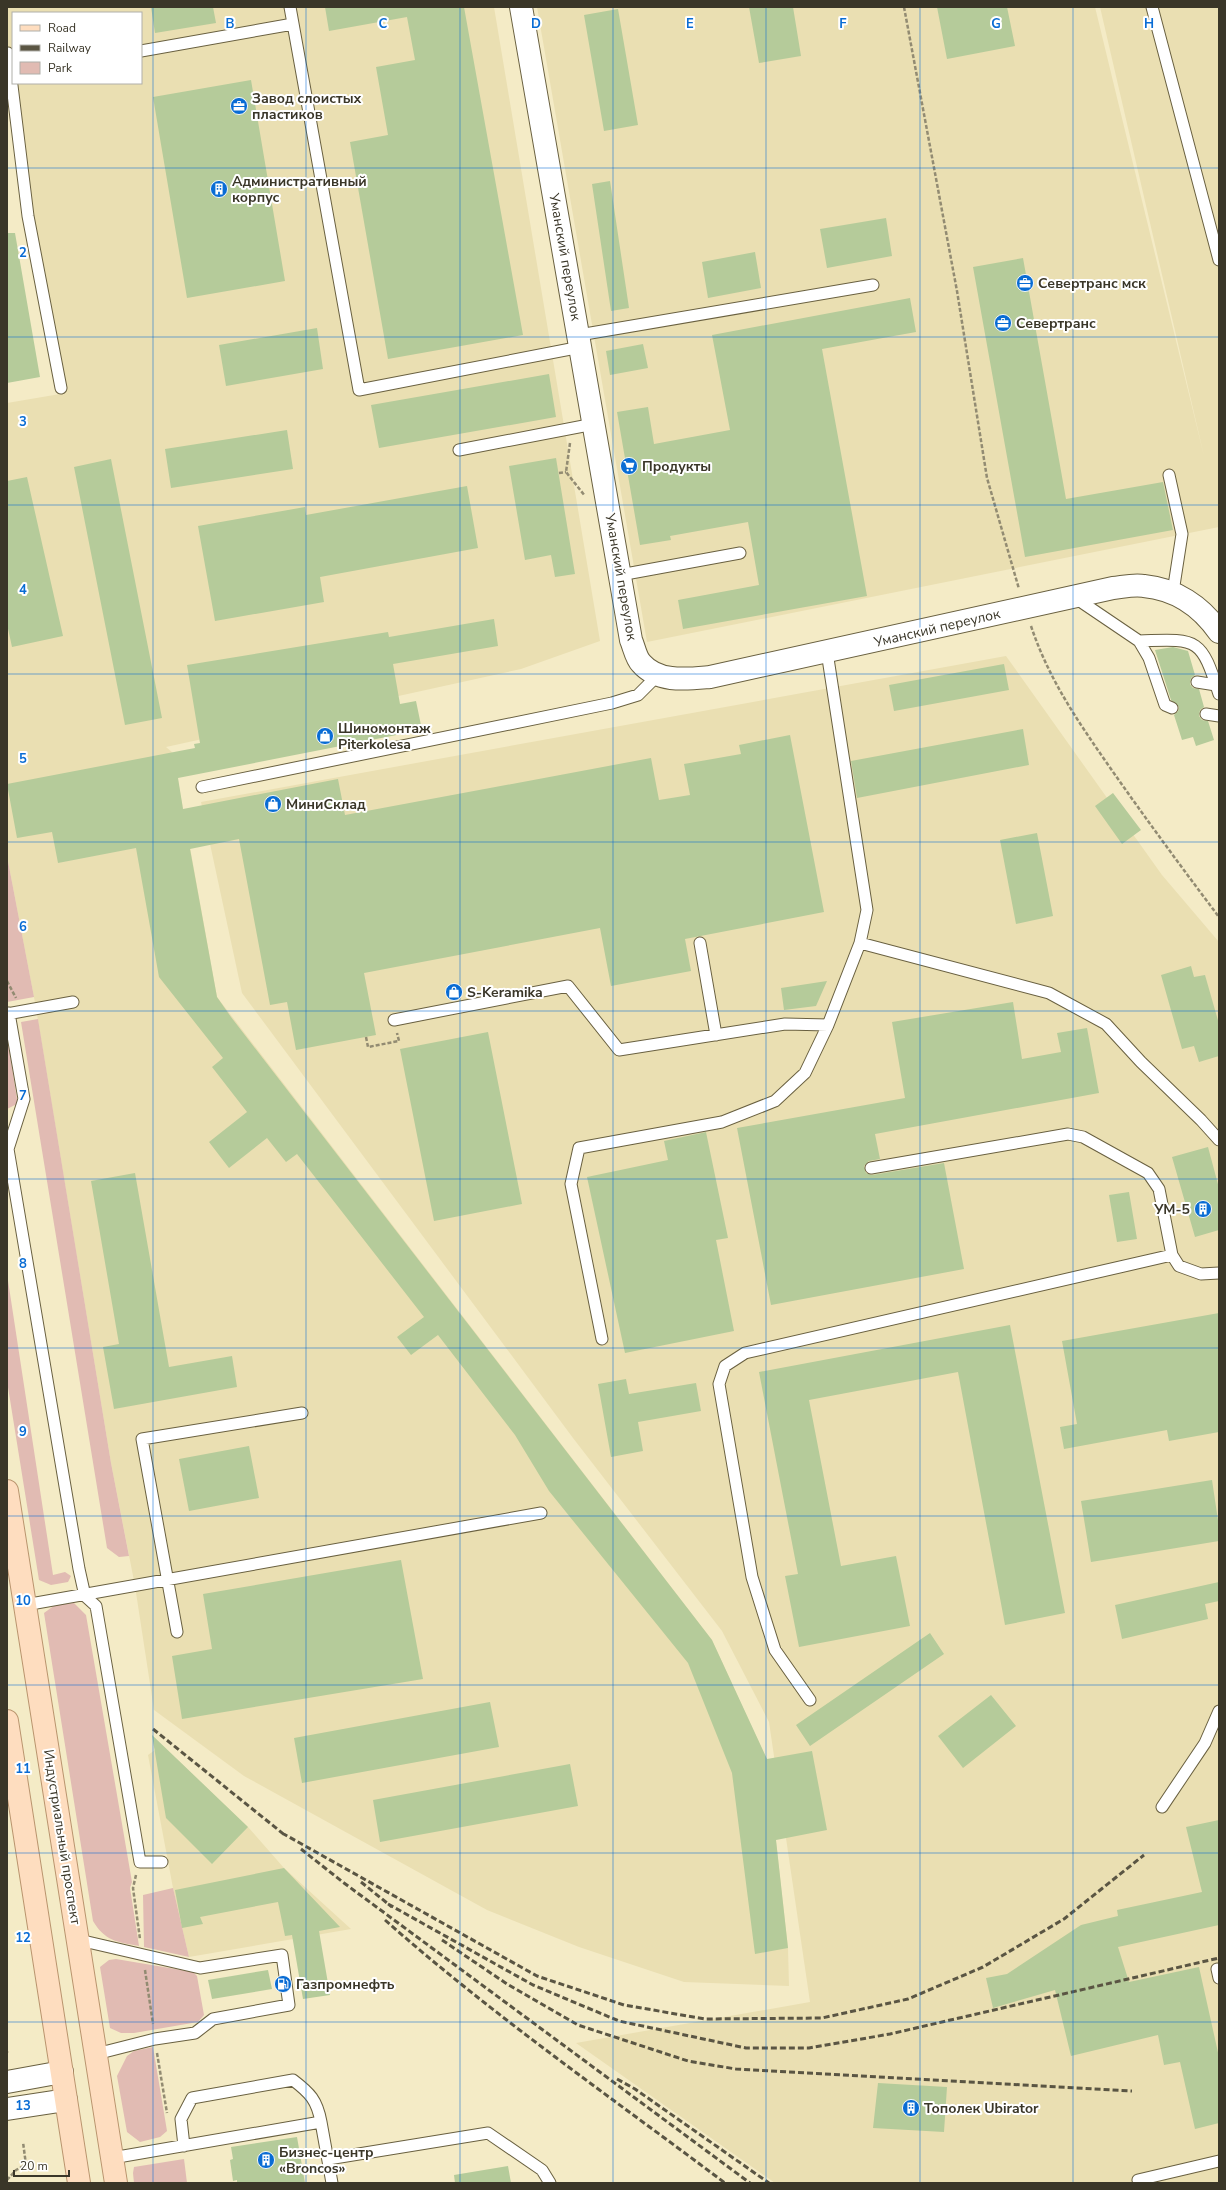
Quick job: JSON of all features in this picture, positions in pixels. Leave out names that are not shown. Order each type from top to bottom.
[{"type":"main road","name":"Индустриальный проспект","points":[[7,1491],[79,1940],[116,2183]]},
{"type":"main road","points":[[7,1721],[79,2183]]},
{"type":"street","name":"Уманский переулок","points":[[521,7],[620,575],[633,646],[640,663],[657,676],[683,680],[710,677],[1074,596],[1113,588],[1144,585],[1173,592],[1195,605],[1219,632]]},
{"type":"street","points":[[7,2082],[62,2072]]},
{"type":"street","points":[[7,2109],[66,2100]]},
{"type":"lane","points":[[290,7],[359,390],[580,341],[873,285]]},
{"type":"lane","points":[[1152,7],[1219,260]]},
{"type":"lane","points":[[142,51],[293,24]]},
{"type":"lane","points":[[9,54],[12,80]]},
{"type":"lane","points":[[13,84],[28,216],[61,388]]},
{"type":"lane","points":[[459,450],[594,424]]},
{"type":"lane","points":[[1169,475],[1182,534],[1173,592]]},
{"type":"lane","points":[[620,575],[740,553]]},
{"type":"lane","points":[[1074,596],[1139,641],[1158,672],[1165,705],[1172,708]]},
{"type":"lane","points":[[1139,641],[1181,640],[1197,647],[1201,650],[1209,662],[1218,690]]},
{"type":"lane","points":[[602,1339],[570,1184],[579,1148],[722,1122],[775,1101],[805,1073],[828,1025],[860,943],[867,910],[827,652]]},
{"type":"lane","points":[[202,788],[612,703],[638,695],[657,676]]},
{"type":"lane","points":[[1197,682],[1218,690]]},
{"type":"lane","points":[[1206,714],[1219,716]]},
{"type":"lane","points":[[700,943],[716,1035]]},
{"type":"lane","points":[[860,943],[1049,993],[1106,1024],[1141,1062],[1201,1120],[1219,1140]]},
{"type":"lane","points":[[394,1020],[568,986],[619,1050],[785,1024],[828,1025]]},
{"type":"lane","points":[[73,1002],[12,1013],[24,1099],[8,1148],[51,1412],[85,1596],[96,1606],[140,1862],[162,1862]]},
{"type":"lane","points":[[870,1168],[1068,1134],[1083,1137],[1148,1173],[1159,1189],[1172,1255],[1179,1266],[1202,1274],[1219,1273]]},
{"type":"lane","points":[[810,1700],[775,1650],[752,1577],[719,1384],[725,1366],[745,1353],[1172,1255]]},
{"type":"lane","points":[[177,1632],[142,1439],[302,1413]]},
{"type":"lane","points":[[25,1606],[541,1513]]},
{"type":"lane","points":[[1162,1807],[1205,1743],[1219,1711]]},
{"type":"lane","points":[[79,1940],[200,1968],[282,1955],[289,2005],[213,2019],[196,2033],[155,2039],[96,2054]]},
{"type":"lane","points":[[184,2146],[181,2119],[192,2098],[293,2080],[310,2092],[319,2113],[332,2183]]},
{"type":"lane","points":[[112,2158],[320,2122]]},
{"type":"lane","points":[[328,2159],[488,2132],[542,2170],[550,2183]]},
{"type":"lane","points":[[1138,2180],[1219,2161]]},
{"type":"path","points":[[904,7],[957,291],[987,478],[1025,608],[1040,653],[1067,705],[1149,824],[1219,917]]},
{"type":"path","points":[[572,428],[566,472],[587,499]]},
{"type":"path","points":[[559,473],[566,472]]},
{"type":"path","points":[[7,981],[17,1000],[12,1013]]},
{"type":"path","points":[[366,1037],[368,1047],[399,1041],[394,1020]]},
{"type":"path","points":[[140,1862],[133,1888],[168,2120]]},
{"type":"path","points":[[7,2180],[16,2170],[26,2164],[23,2142]]},
{"type":"shaded area","points":[[7,7],[494,7],[600,641],[521,669],[166,747],[173,753],[217,997],[712,1640],[767,1760],[788,1948],[789,1986],[684,1982],[579,1947],[487,1910],[244,1776],[154,1710],[135,1586],[111,1463],[36,1008],[7,856],[7,403],[60,394],[7,73]]},
{"type":"shaded area","points":[[537,7],[1095,7],[1204,456],[1100,7],[1219,7],[1219,527],[647,642]]},
{"type":"shaded area","points":[[1006,656],[1162,875],[1219,942],[1219,2183],[775,2183],[576,2043],[810,2002],[769,1722],[722,1631],[573,1438],[242,993],[201,802]]},
{"type":"shaded area","points":[[162,1745],[248,1827],[284,1868],[351,1929],[189,1957],[173,1888],[148,1755]]},
{"type":"green space","points":[[7,856],[34,997],[7,1002]]},
{"type":"green space","points":[[38,1019],[111,1463],[129,1556],[119,1557],[107,1548],[21,1022]]},
{"type":"green space","points":[[7,1035],[17,1104],[7,1109]]},
{"type":"green space","points":[[7,1274],[53,1575],[65,1572],[71,1576],[68,1582],[51,1585],[39,1580],[7,1381]]},
{"type":"green space","points":[[74,1603],[86,1615],[132,1882],[130,1888],[139,1946],[112,1940],[102,1933],[93,1921],[44,1613],[55,1605]]},
{"type":"green space","points":[[173,1888],[189,1957],[144,1947],[143,1895]]},
{"type":"green space","points":[[116,1959],[193,1972],[197,1976],[204,2015],[198,2022],[134,2033],[121,2033],[110,2028],[100,1967],[109,1960]]},
{"type":"green space","points":[[153,2047],[167,2131],[160,2137],[140,2142],[127,2132],[117,2076],[127,2056],[134,2051]]},
{"type":"green space","points":[[184,2159],[187,2183],[134,2183],[134,2167]]},
{"type":"building","points":[[151,7],[213,7],[216,23],[155,33]]},
{"type":"building","points":[[325,7],[464,7],[523,335],[388,359],[350,142],[388,135],[376,67],[415,60],[407,17],[329,31]]},
{"type":"building","points":[[749,7],[793,7],[801,56],[759,63]]},
{"type":"building","points":[[937,7],[1007,7],[1015,46],[947,59]]},
{"type":"building","points":[[618,9],[638,125],[604,131],[584,15]]},
{"type":"building","name":"Административный корпус","points":[[251,80],[285,281],[187,298],[153,97]]},
{"type":"building","points":[[610,181],[629,308],[611,311],[592,184]]},
{"type":"building","points":[[886,218],[892,256],[827,268],[820,229]]},
{"type":"building","points":[[7,233],[15,233],[40,377],[7,383]]},
{"type":"building","points":[[755,252],[761,288],[708,298],[702,262]]},
{"type":"building","points":[[1023,258],[1066,499],[1163,482],[1173,530],[1025,557],[973,267]]},
{"type":"building","points":[[910,298],[916,332],[822,349],[867,596],[683,629],[678,600],[759,585],[748,522],[670,536],[671,540],[640,545],[617,412],[648,407],[654,444],[730,430],[712,335]]},
{"type":"building","points":[[317,328],[323,369],[226,386],[219,345]]},
{"type":"building","points":[[643,344],[648,368],[610,375],[606,351]]},
{"type":"building","points":[[549,374],[556,417],[379,448],[371,405]]},
{"type":"building","points":[[287,430],[293,469],[171,488],[165,449]]},
{"type":"building","points":[[556,458],[575,574],[555,577],[551,555],[525,560],[509,466]]},
{"type":"building","points":[[111,459],[162,718],[125,725],[74,467]]},
{"type":"building","points":[[27,477],[63,636],[12,647],[7,624],[7,481]]},
{"type":"building","points":[[467,486],[478,548],[320,577],[324,602],[215,621],[198,526],[305,507],[306,515]]},
{"type":"building","points":[[494,619],[498,646],[393,664],[400,704],[416,701],[422,730],[178,778],[183,809],[338,779],[345,815],[651,758],[659,800],[690,795],[684,764],[741,754],[739,745],[790,735],[824,912],[685,939],[691,971],[611,986],[600,928],[364,973],[376,1035],[296,1050],[287,1002],[270,1005],[239,839],[190,849],[217,997],[712,1640],[767,1759],[812,1751],[827,1830],[776,1840],[788,1948],[755,1954],[732,1773],[688,1663],[549,1491],[515,1435],[438,1335],[411,1355],[397,1337],[424,1317],[297,1154],[286,1162],[267,1138],[229,1168],[209,1142],[247,1112],[212,1067],[223,1058],[159,977],[136,848],[58,863],[52,832],[17,838],[7,784],[195,748],[194,744],[200,743],[187,665],[388,632],[389,637]]},
{"type":"building","points":[[1173,647],[1188,651],[1195,675],[1191,678],[1190,684],[1193,688],[1199,689],[1204,707],[1200,710],[1199,716],[1202,720],[1208,721],[1214,740],[1196,746],[1193,737],[1182,740],[1174,715],[1178,711],[1179,707],[1171,700],[1155,650]]},
{"type":"building","points":[[1004,664],[1009,690],[894,711],[889,685]]},
{"type":"building","points":[[1023,729],[1029,765],[857,798],[851,761]]},
{"type":"building","points":[[1113,793],[1141,830],[1122,844],[1095,806]]},
{"type":"building","points":[[1037,833],[1053,916],[1016,924],[1000,840]]},
{"type":"building","points":[[1191,966],[1194,977],[1205,975],[1219,1024],[1219,1056],[1199,1062],[1194,1046],[1182,1049],[1161,975]]},
{"type":"building","points":[[827,981],[816,1006],[784,1010],[781,988]]},
{"type":"building","points":[[1013,1002],[1022,1059],[1061,1052],[1057,1033],[1087,1028],[1099,1093],[875,1134],[880,1159],[869,1161],[864,1166],[866,1173],[872,1175],[944,1163],[964,1269],[771,1305],[737,1128],[905,1098],[892,1022]]},
{"type":"building","points":[[488,1032],[522,1204],[434,1221],[400,1049]]},
{"type":"building","points":[[706,1132],[728,1238],[716,1240],[734,1331],[625,1353],[587,1177],[668,1160],[664,1141]]},
{"type":"building","name":"УМ-5","points":[[1208,1147],[1219,1188],[1219,1230],[1195,1237],[1172,1157]]},
{"type":"building","points":[[135,1173],[169,1367],[232,1356],[237,1387],[114,1409],[103,1347],[119,1344],[91,1181]]},
{"type":"building","points":[[1129,1192],[1137,1239],[1117,1242],[1109,1195]]},
{"type":"building","points":[[1219,1313],[1219,1432],[1169,1441],[1167,1430],[1064,1449],[1060,1427],[1077,1424],[1062,1341]]},
{"type":"building","points":[[1010,1325],[1065,1613],[1005,1625],[958,1372],[809,1400],[841,1566],[896,1556],[910,1626],[799,1647],[785,1576],[798,1574],[759,1372]]},
{"type":"building","points":[[626,1379],[629,1394],[696,1383],[701,1411],[638,1422],[643,1451],[611,1457],[598,1384]]},
{"type":"building","points":[[249,1446],[259,1498],[189,1511],[179,1459]]},
{"type":"building","points":[[1212,1480],[1219,1527],[1219,1541],[1091,1562],[1081,1501]]},
{"type":"building","points":[[401,1560],[423,1679],[182,1719],[172,1656],[212,1649],[203,1594]]},
{"type":"building","points":[[1219,1582],[1219,1601],[1205,1604],[1208,1619],[1122,1639],[1115,1605]]},
{"type":"building","points":[[930,1633],[944,1654],[810,1746],[796,1725]]},
{"type":"building","points":[[991,1695],[1016,1726],[963,1768],[938,1736]]},
{"type":"building","points":[[490,1702],[499,1747],[302,1783],[294,1738]]},
{"type":"building","points":[[152,1735],[248,1827],[212,1864],[166,1818]]},
{"type":"building","points":[[570,1764],[578,1806],[380,1842],[373,1800]]},
{"type":"building","points":[[1219,1820],[1219,1925],[1118,1947],[1129,1982],[1199,1967],[1219,2057],[1219,2123],[1195,2129],[1180,2062],[1164,2065],[1158,2035],[1071,2056],[1055,1990],[993,2008],[986,1978],[1007,1974],[1081,1925],[1118,1916],[1117,1910],[1202,1892],[1186,1827]]},
{"type":"building","points":[[284,1868],[340,1927],[319,1931],[330,1995],[303,1999],[292,1935],[285,1936],[278,1902],[200,1917],[203,1924],[182,1928],[175,1890]]},
{"type":"building","points":[[268,1970],[272,1989],[212,1999],[208,1980]]},
{"type":"building","name":"Тополек Ubirator","points":[[878,2083],[947,2087],[944,2132],[873,2128]]},
{"type":"building","name":"Бизнес-центр «Broncos»","points":[[297,2137],[305,2183],[237,2183],[237,2180],[233,2181],[230,2160],[233,2159],[231,2147]]},
{"type":"building","points":[[508,2166],[511,2183],[455,2183],[454,2175]]},
{"type":"railway","points":[[153,1729],[286,1836]]},
{"type":"railway","points":[[282,1833],[537,1976],[624,2005],[705,2019],[822,2018],[908,1999],[983,1967],[1064,1919],[1144,1855]]},
{"type":"railway","points":[[301,1849],[344,1883],[750,2183]]},
{"type":"railway","points":[[361,1882],[392,1907]]},
{"type":"railway","points":[[388,1904],[533,1985],[619,2021],[746,2048],[809,2048],[890,2034],[1219,1958]]},
{"type":"railway","points":[[385,1920],[425,1955],[509,2022],[725,2183]]},
{"type":"railway","points":[[442,1940],[507,1984],[578,2025],[688,2061],[736,2069],[1132,2091]]},
{"type":"railway","points":[[617,2079],[635,2089],[769,2183]]},
{"type":"place","name":"Завод слоистых пластиков","points":[[239,106]]},
{"type":"place","name":"Административный корпус","points":[[219,189]]},
{"type":"place","name":"Севертранс мск","points":[[1025,283]]},
{"type":"place","name":"Севертранс","points":[[1003,323]]},
{"type":"place","name":"Продукты","points":[[629,466]]},
{"type":"place","name":"Шиномонтаж Piterkolesa","points":[[325,736]]},
{"type":"place","name":"МиниСклад","points":[[273,804]]},
{"type":"place","name":"S-Keramika","points":[[454,992]]},
{"type":"place","name":"УМ-5","points":[[1203,1209]]},
{"type":"place","name":"Газпромнефть","points":[[283,1984]]},
{"type":"place","name":"Тополек Ubirator","points":[[911,2108]]},
{"type":"place","name":"Бизнес-центр «Broncos»","points":[[266,2160]]}]
